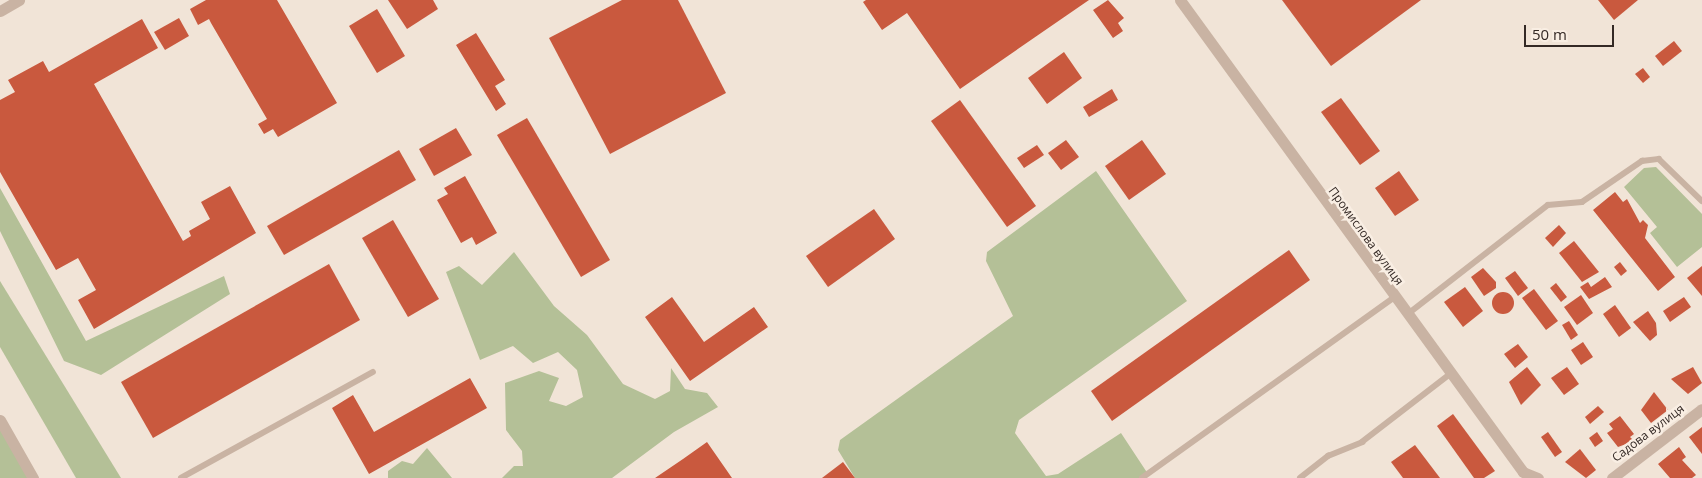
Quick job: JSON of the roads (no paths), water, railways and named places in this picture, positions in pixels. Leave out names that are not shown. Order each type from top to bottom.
[{"type":"street","points":[[0,11],[19,0]]},
{"type":"street","name":"Промислова вулиця","points":[[1180,0],[1521,475],[1538,478]]},
{"type":"street","name":"Садова вулиця","points":[[1612,478],[1702,409]]},
{"type":"street","points":[[0,420],[34,478]]},
{"type":"lane","points":[[1407,316],[1548,204],[1582,202],[1642,161],[1660,160],[1702,201]]},
{"type":"lane","points":[[1142,478],[1394,298]]},
{"type":"lane","points":[[181,478],[373,372]]},
{"type":"lane","points":[[1300,478],[1328,456],[1362,442],[1450,374]]}]
